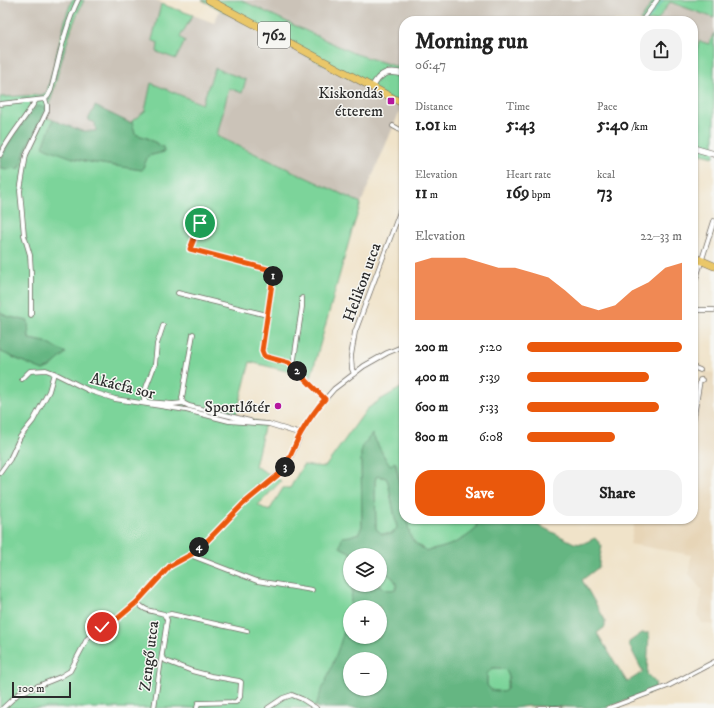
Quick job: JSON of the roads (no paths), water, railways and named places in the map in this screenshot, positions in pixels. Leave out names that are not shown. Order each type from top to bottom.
[{"type":"main road","name":"762","points":[[210,0],[399,102]]},
{"type":"main road","points":[[698,259],[714,266]]},
{"type":"street","points":[[0,104],[45,99],[48,96],[51,90],[62,43],[78,0]]},
{"type":"street","points":[[646,16],[657,0]]},
{"type":"street","points":[[372,88],[376,81],[388,72],[393,71],[399,73]]},
{"type":"street","points":[[31,315],[30,255],[24,235],[20,191],[26,155],[47,111],[45,99]]},
{"type":"street","points":[[0,155],[10,137],[36,100]]},
{"type":"street","points":[[393,126],[399,129]]},
{"type":"street","points":[[698,149],[714,154]]},
{"type":"street","name":"Helikon utca","points":[[354,374],[351,356],[355,332],[399,214]]},
{"type":"street","points":[[200,220],[197,233],[190,249],[271,270],[273,277],[262,348],[263,354],[267,357],[286,362],[293,366],[325,399]]},
{"type":"street","points":[[698,273],[714,221]]},
{"type":"street","points":[[178,293],[267,315]]},
{"type":"street","points":[[293,366],[302,298]]},
{"type":"street","points":[[698,310],[714,310]]},
{"type":"street","points":[[163,326],[157,344],[155,364],[144,394],[144,400],[147,402],[166,404],[183,403],[189,406],[249,420],[252,423]]},
{"type":"street","points":[[183,403],[182,398],[193,334]]},
{"type":"street","points":[[3,708],[18,694],[60,677],[70,671],[87,639],[94,632],[116,620],[137,602],[170,566],[192,554],[214,535],[257,492],[283,470],[291,456],[300,434],[314,412],[325,399],[354,374],[375,359],[399,348]]},
{"type":"street","name":"Akácfa sor","points":[[22,379],[30,371],[46,370],[90,391],[115,399],[186,410],[229,421],[269,424],[300,434]]},
{"type":"street","points":[[0,473],[10,459],[20,437],[33,421],[49,391],[54,373]]},
{"type":"street","points":[[698,392],[700,380],[702,380]]},
{"type":"street","points":[[192,554],[195,557],[257,581],[312,590]]},
{"type":"street","name":"Zengő utca","points":[[137,602],[146,610],[159,612],[166,615],[167,620],[154,708]]},
{"type":"street","points":[[166,615],[171,614],[247,631]]},
{"type":"street","points":[[162,657],[166,661],[206,676],[241,682],[240,697],[236,702],[198,703],[197,708]]},
{"type":"street","points":[[609,708],[668,686],[714,662]]},
{"type":"street","points":[[268,708],[292,694],[316,708]]},
{"type":"street","points":[[539,708],[559,708]]},
{"type":"waterway","points":[[651,16],[663,0]]},
{"type":"place","name":"Kiskondás étterem","points":[[391,101]]},
{"type":"place","name":"Sportlőtér","points":[[278,406]]}]
